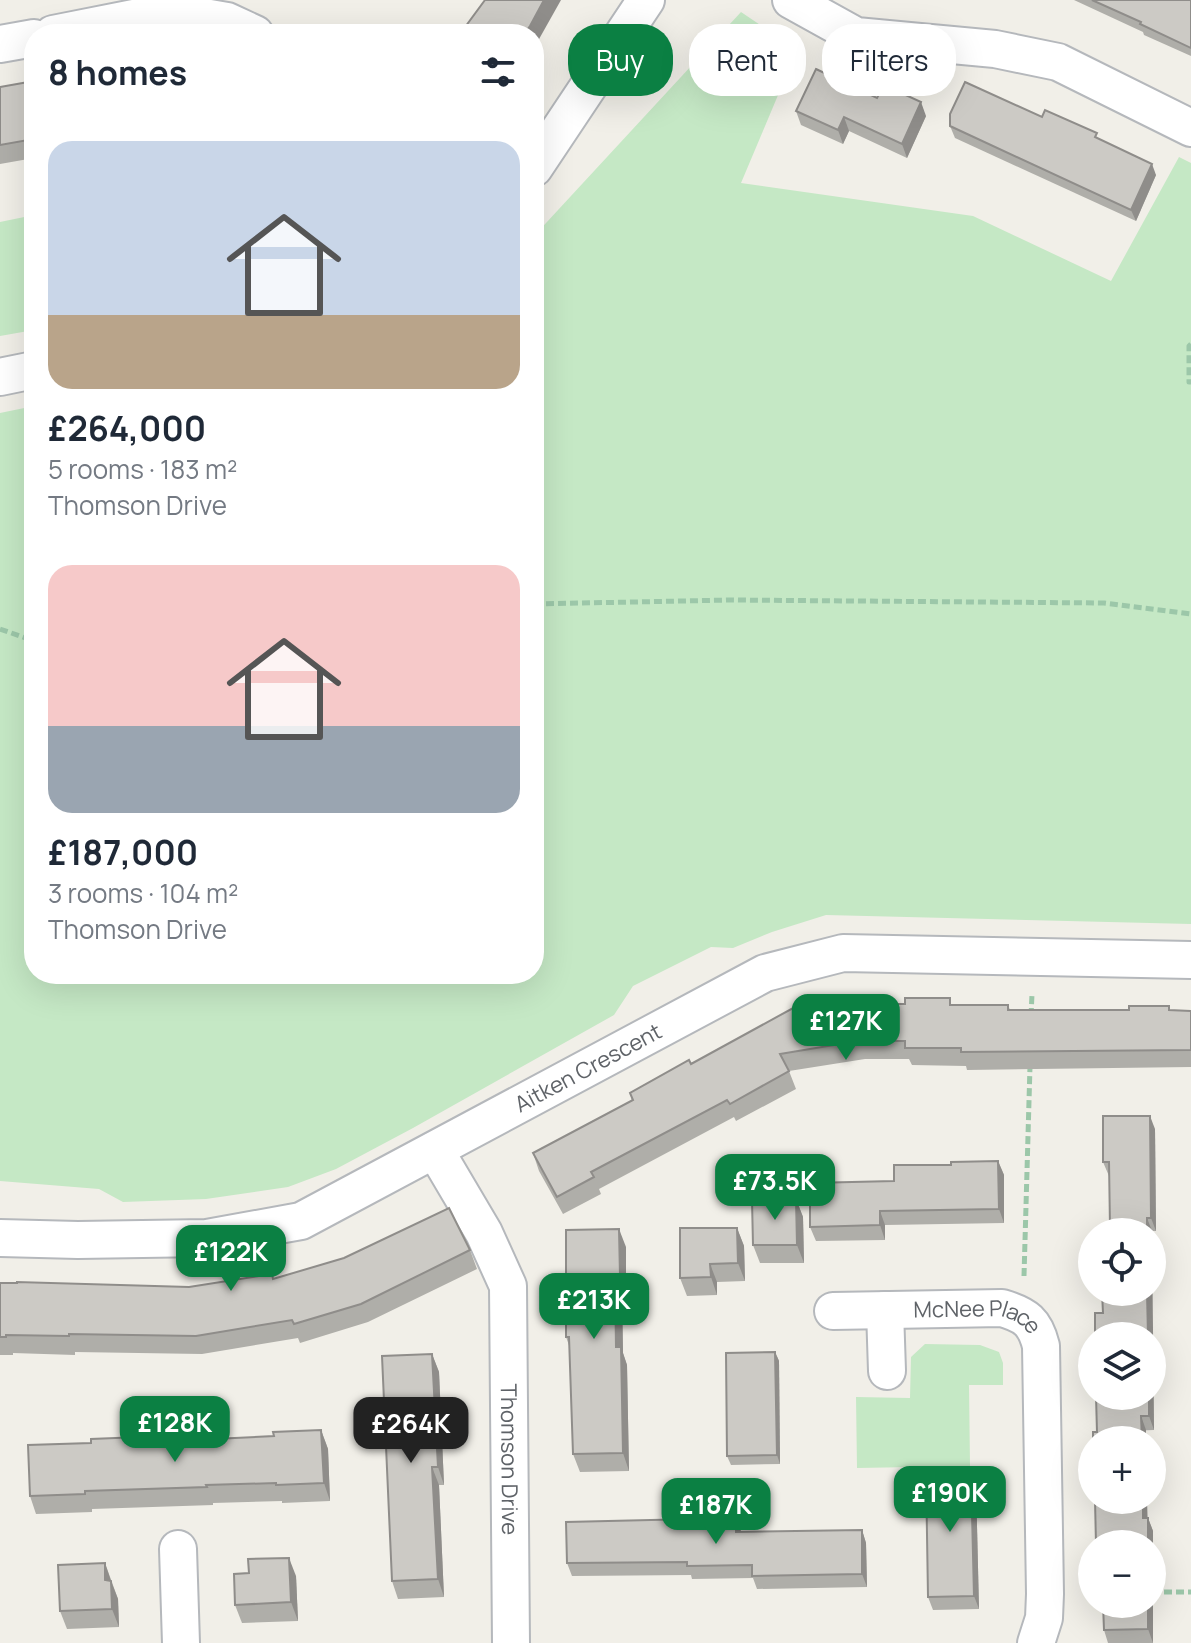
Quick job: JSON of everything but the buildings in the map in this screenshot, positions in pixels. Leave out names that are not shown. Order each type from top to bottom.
[{"type":"street","points":[[544,153],[646,0]]},
{"type":"street","points":[[791,0],[856,36],[995,49],[1058,62],[1191,128]]},
{"type":"street","points":[[103,24],[169,11],[233,24]]},
{"type":"street","points":[[0,44],[24,40]]},
{"type":"street","points":[[0,377],[24,372]]},
{"type":"street","name":"Aitken Crescent","points":[[0,1238],[207,1238],[301,1221],[765,973],[843,953],[1191,960]]},
{"type":"street","name":"Thomson Drive","points":[[435,1150],[484,1233],[508,1286],[511,1643]]},
{"type":"street","name":"McNee Place","points":[[833,1311],[1002,1308],[1018,1312],[1036,1327],[1041,1346],[1045,1594],[1044,1618],[1036,1643]]},
{"type":"street","name":"McNee Place","points":[[885,1310],[887,1371]]},
{"type":"street","points":[[178,1549],[181,1643]]},
{"type":"path","points":[[1191,344],[1191,382]]},
{"type":"path","points":[[544,604],[731,600],[1104,603],[1191,614]]},
{"type":"path","points":[[0,629],[24,637]]},
{"type":"path","points":[[1031,1017],[1033,957]]},
{"type":"path","points":[[1018,1312],[1024,1287],[1030,1062]]},
{"type":"path","points":[[1166,1592],[1191,1592]]},
{"type":"green space","points":[[741,12],[759,24],[730,24]]},
{"type":"green space","points":[[689,68],[689,96],[778,96],[741,183],[973,216],[1111,281],[1179,157],[1191,163],[1191,924],[826,915],[733,948],[711,947],[633,986],[614,1015],[336,1169],[288,1187],[206,1199],[123,1202],[99,1189],[0,1181],[0,413],[24,408],[24,984],[544,984],[544,225],[663,96],[673,96],[673,86]]},
{"type":"green space","points":[[24,217],[24,332],[0,336],[0,222]]},
{"type":"green space","points":[[925,1344],[980,1345],[999,1352],[1003,1363],[1003,1385],[969,1385],[970,1466],[857,1468],[856,1397],[910,1398],[911,1357]]}]
